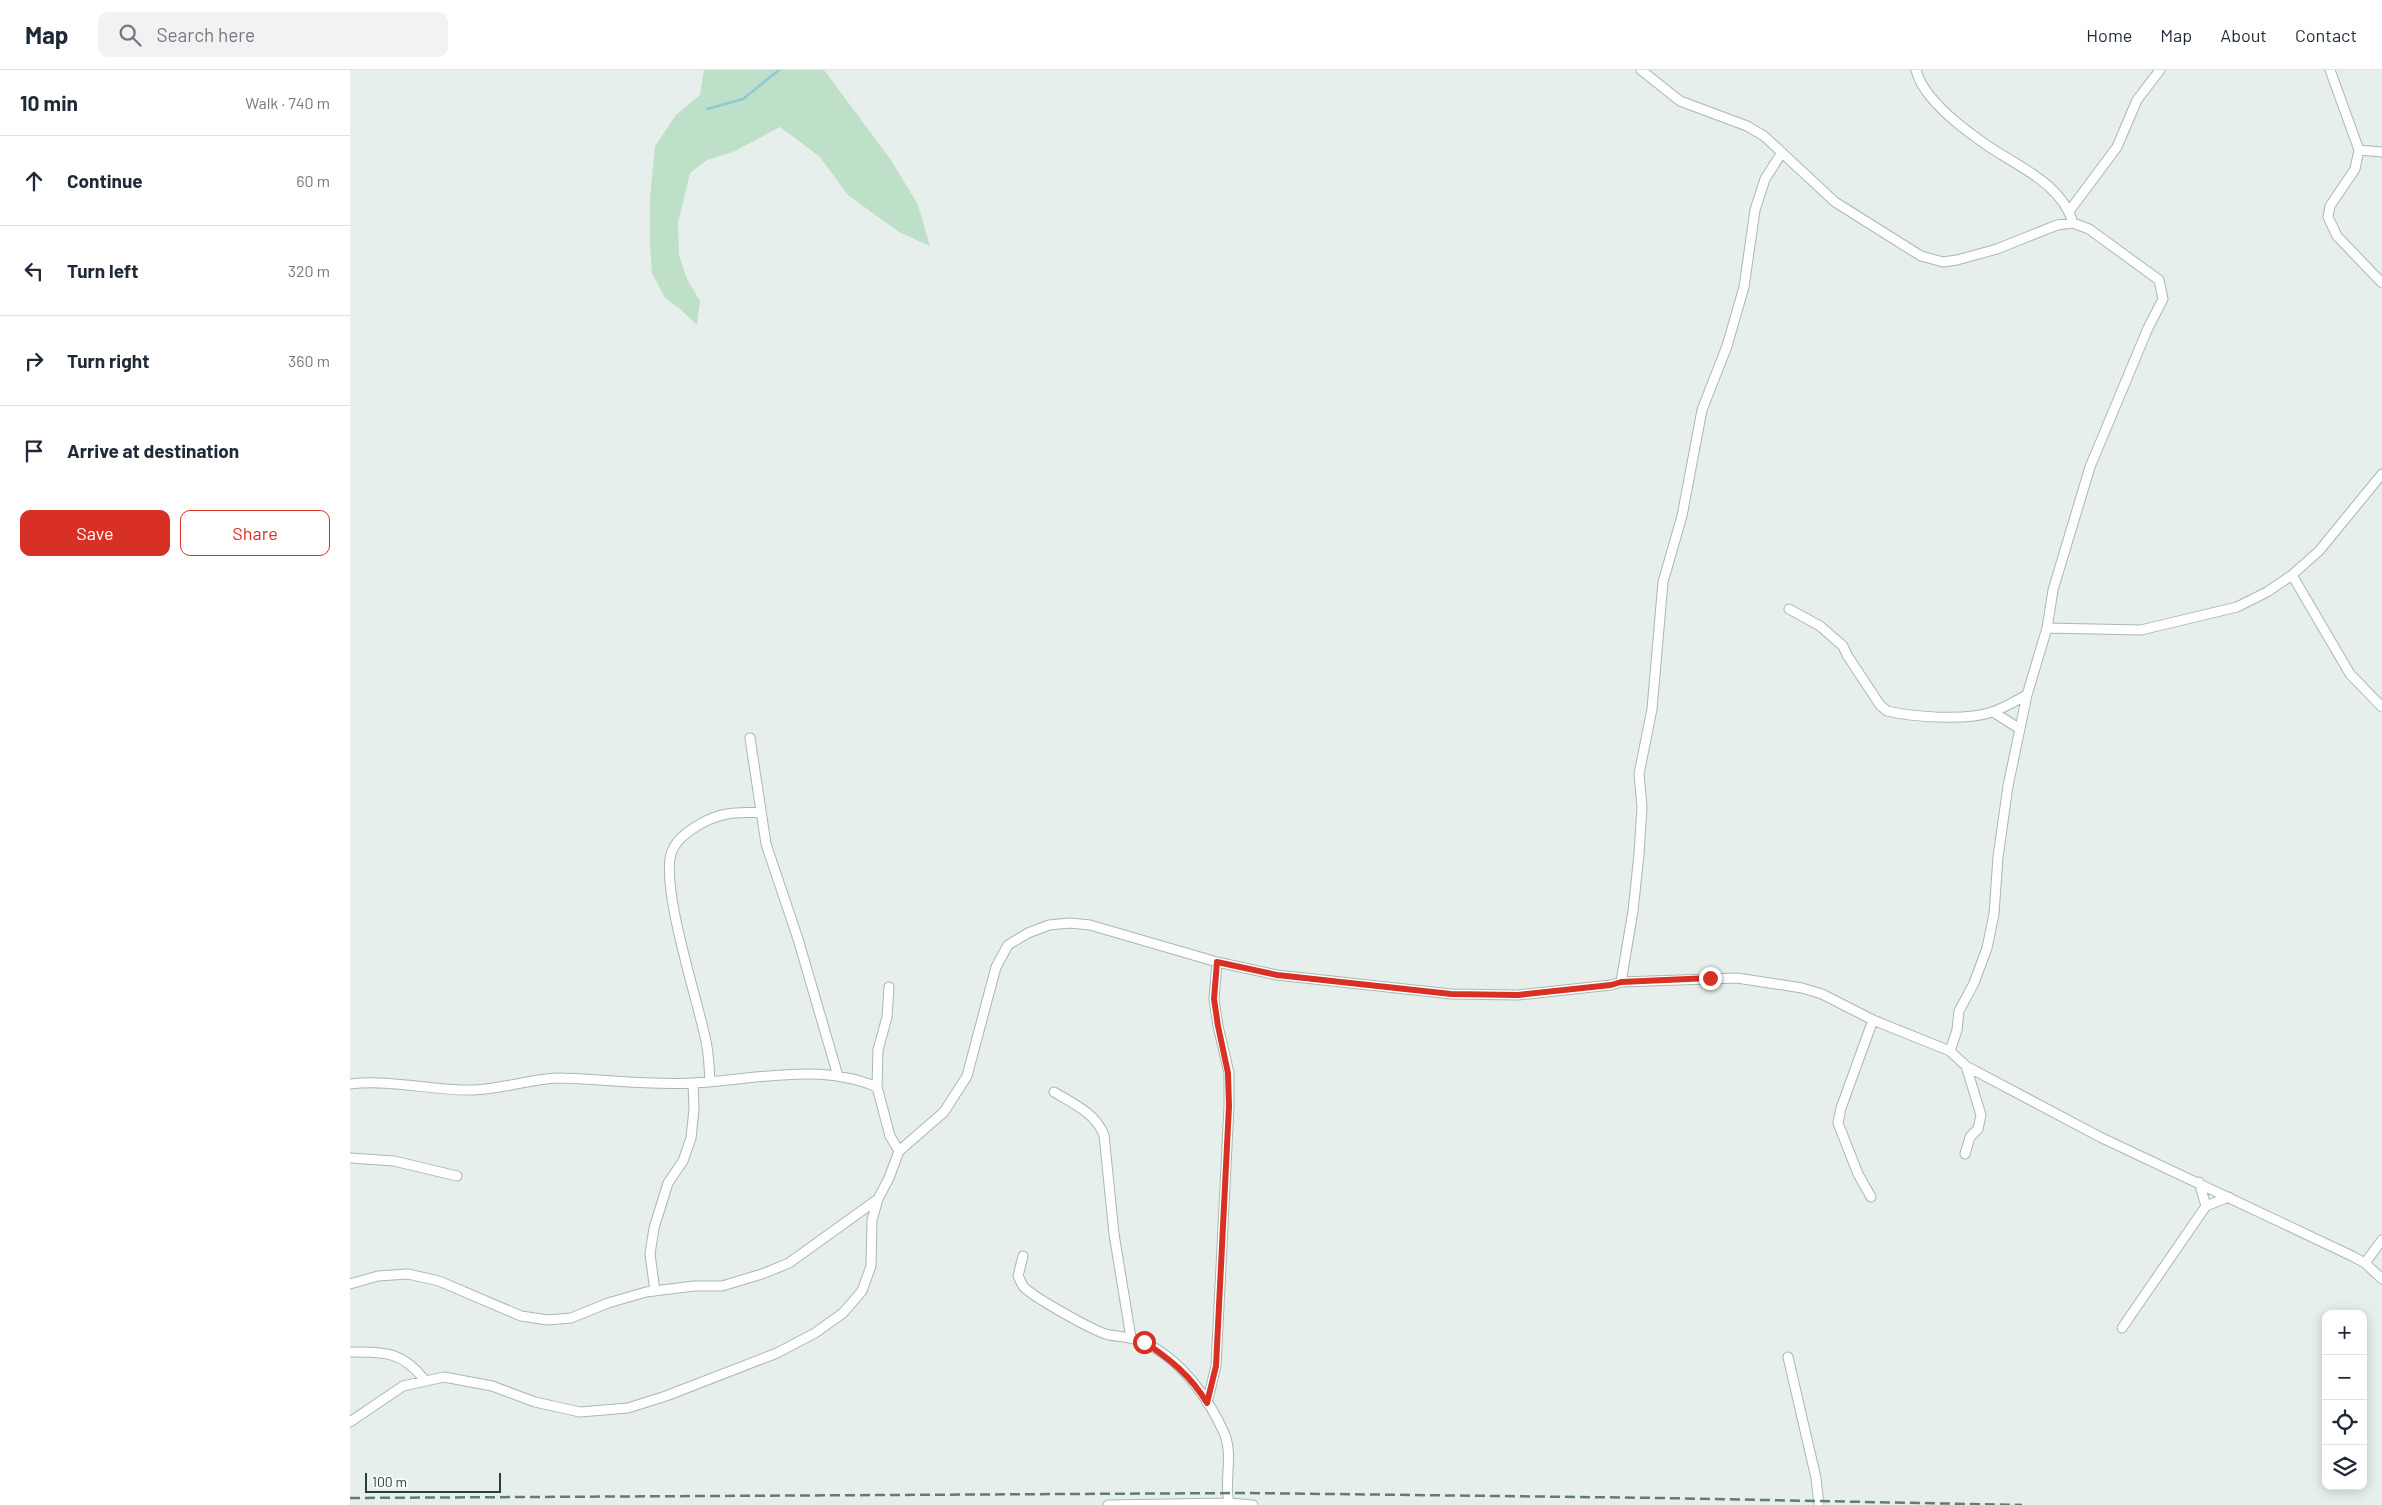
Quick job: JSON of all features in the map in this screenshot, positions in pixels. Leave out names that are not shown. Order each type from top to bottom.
[{"type":"street","points":[[1641,70],[1680,102],[1747,126],[1764,136],[1781,154],[1835,202],[1921,256],[1943,262],[1975,256],[2058,225],[2073,224],[2089,229],[2159,280],[2163,299],[2144,335],[2090,467],[2053,590],[2048,628],[2027,695],[2008,786],[1998,857],[1994,914],[1987,948],[1974,983],[1959,1011],[1957,1030],[1950,1051]]},
{"type":"street","points":[[1916,70],[1918,81],[1947,114],[1988,146],[2036,176],[2060,196],[2070,210],[2073,224]]},
{"type":"street","points":[[2070,210],[2117,147],[2137,100],[2160,70]]},
{"type":"street","points":[[2330,70],[2359,150],[2355,169],[2330,206],[2328,217],[2337,236],[2382,283]]},
{"type":"street","points":[[2359,150],[2382,152]]},
{"type":"street","points":[[1621,982],[1633,911],[1639,854],[1642,807],[1639,774],[1652,709],[1663,582],[1682,516],[1702,410],[1726,346],[1744,287],[1755,210],[1765,179],[1781,154]]},
{"type":"street","points":[[2048,628],[2141,630],[2238,607],[2267,592],[2292,575],[2319,551],[2382,474]]},
{"type":"street","points":[[2292,575],[2350,674],[2382,706]]},
{"type":"street","points":[[1789,608],[1820,626],[1844,646],[1847,655],[1886,711],[1961,718],[1993,712],[2027,695]]},
{"type":"street","points":[[1993,712],[2020,729]]},
{"type":"street","points":[[750,738],[766,844],[798,940],[838,1076]]},
{"type":"street","points":[[710,1082],[706,1039],[675,914],[668,872],[672,850],[681,838],[709,820],[727,814],[761,812]]},
{"type":"street","points":[[350,1422],[403,1386],[444,1377],[492,1386],[536,1402],[580,1412],[628,1408],[666,1396],[777,1354],[843,1314],[862,1291],[871,1266],[872,1220],[878,1199],[889,1178],[899,1151],[933,1123],[957,1095],[974,1058],[996,967],[1008,946],[1028,933],[1049,925],[1070,923],[1090,925],[1217,962],[1277,975],[1451,994],[1518,995],[1611,985],[1621,982],[1737,978],[1802,988],[1822,994],[1873,1020],[1950,1051],[1966,1066],[2100,1137],[2365,1263],[2382,1278]]},
{"type":"street","points":[[1207,1403],[1216,1366],[1229,1106],[1228,1073],[1214,999],[1217,962]]},
{"type":"street","points":[[889,987],[887,1017],[878,1050],[876,1087],[890,1136],[899,1151]]},
{"type":"street","points":[[1870,1196],[1858,1174],[1838,1123],[1840,1108],[1873,1020]]},
{"type":"street","points":[[1965,1154],[1970,1137],[1978,1129],[1981,1116],[1966,1066]]},
{"type":"street","points":[[350,1084],[373,1081],[448,1090],[476,1090],[558,1078],[663,1085],[817,1072],[860,1080],[876,1087]]},
{"type":"street","points":[[655,1291],[650,1254],[654,1228],[668,1183],[683,1161],[691,1138],[694,1109],[693,1083]]},
{"type":"street","points":[[1054,1092],[1087,1112],[1099,1124],[1104,1135],[1114,1234],[1131,1338]]},
{"type":"street","points":[[350,1158],[394,1161],[457,1176]]},
{"type":"street","points":[[2198,1182],[2206,1206]]},
{"type":"street","points":[[2122,1328],[2206,1206],[2229,1197]]},
{"type":"street","points":[[350,1284],[378,1276],[408,1274],[439,1281],[521,1316],[548,1320],[571,1318],[608,1303],[655,1291],[694,1286],[722,1286],[762,1274],[789,1263],[878,1199]]},
{"type":"street","points":[[2365,1263],[2382,1240]]},
{"type":"street","points":[[1023,1256],[1018,1276],[1024,1287],[1087,1327],[1108,1335],[1144,1342],[1186,1373],[1207,1403],[1225,1436],[1229,1450],[1226,1485],[1229,1503]]},
{"type":"street","points":[[350,1352],[380,1352],[398,1357],[412,1364],[424,1380]]},
{"type":"street","points":[[1788,1357],[1816,1478],[1819,1505]]},
{"type":"street","points":[[1108,1505],[1229,1503],[1253,1505]]},
{"type":"green space","points":[[704,70],[824,70],[891,160],[918,205],[930,246],[899,232],[848,195],[819,156],[780,127],[735,151],[707,160],[690,173],[678,223],[679,255],[687,279],[700,301],[697,325],[665,298],[652,273],[650,198],[655,146],[676,115],[700,95]]},
{"type":"waterway","points":[[707,109],[743,99],[779,70]]},
{"type":"railway","points":[[350,1498],[1247,1493],[2022,1505]]},
{"type":"route","points":[[1144,1342],[1186,1373],[1207,1403],[1216,1366],[1229,1106],[1228,1073],[1214,999],[1217,962],[1277,975],[1451,994],[1518,995],[1611,985],[1621,982],[1710,978]]}]
